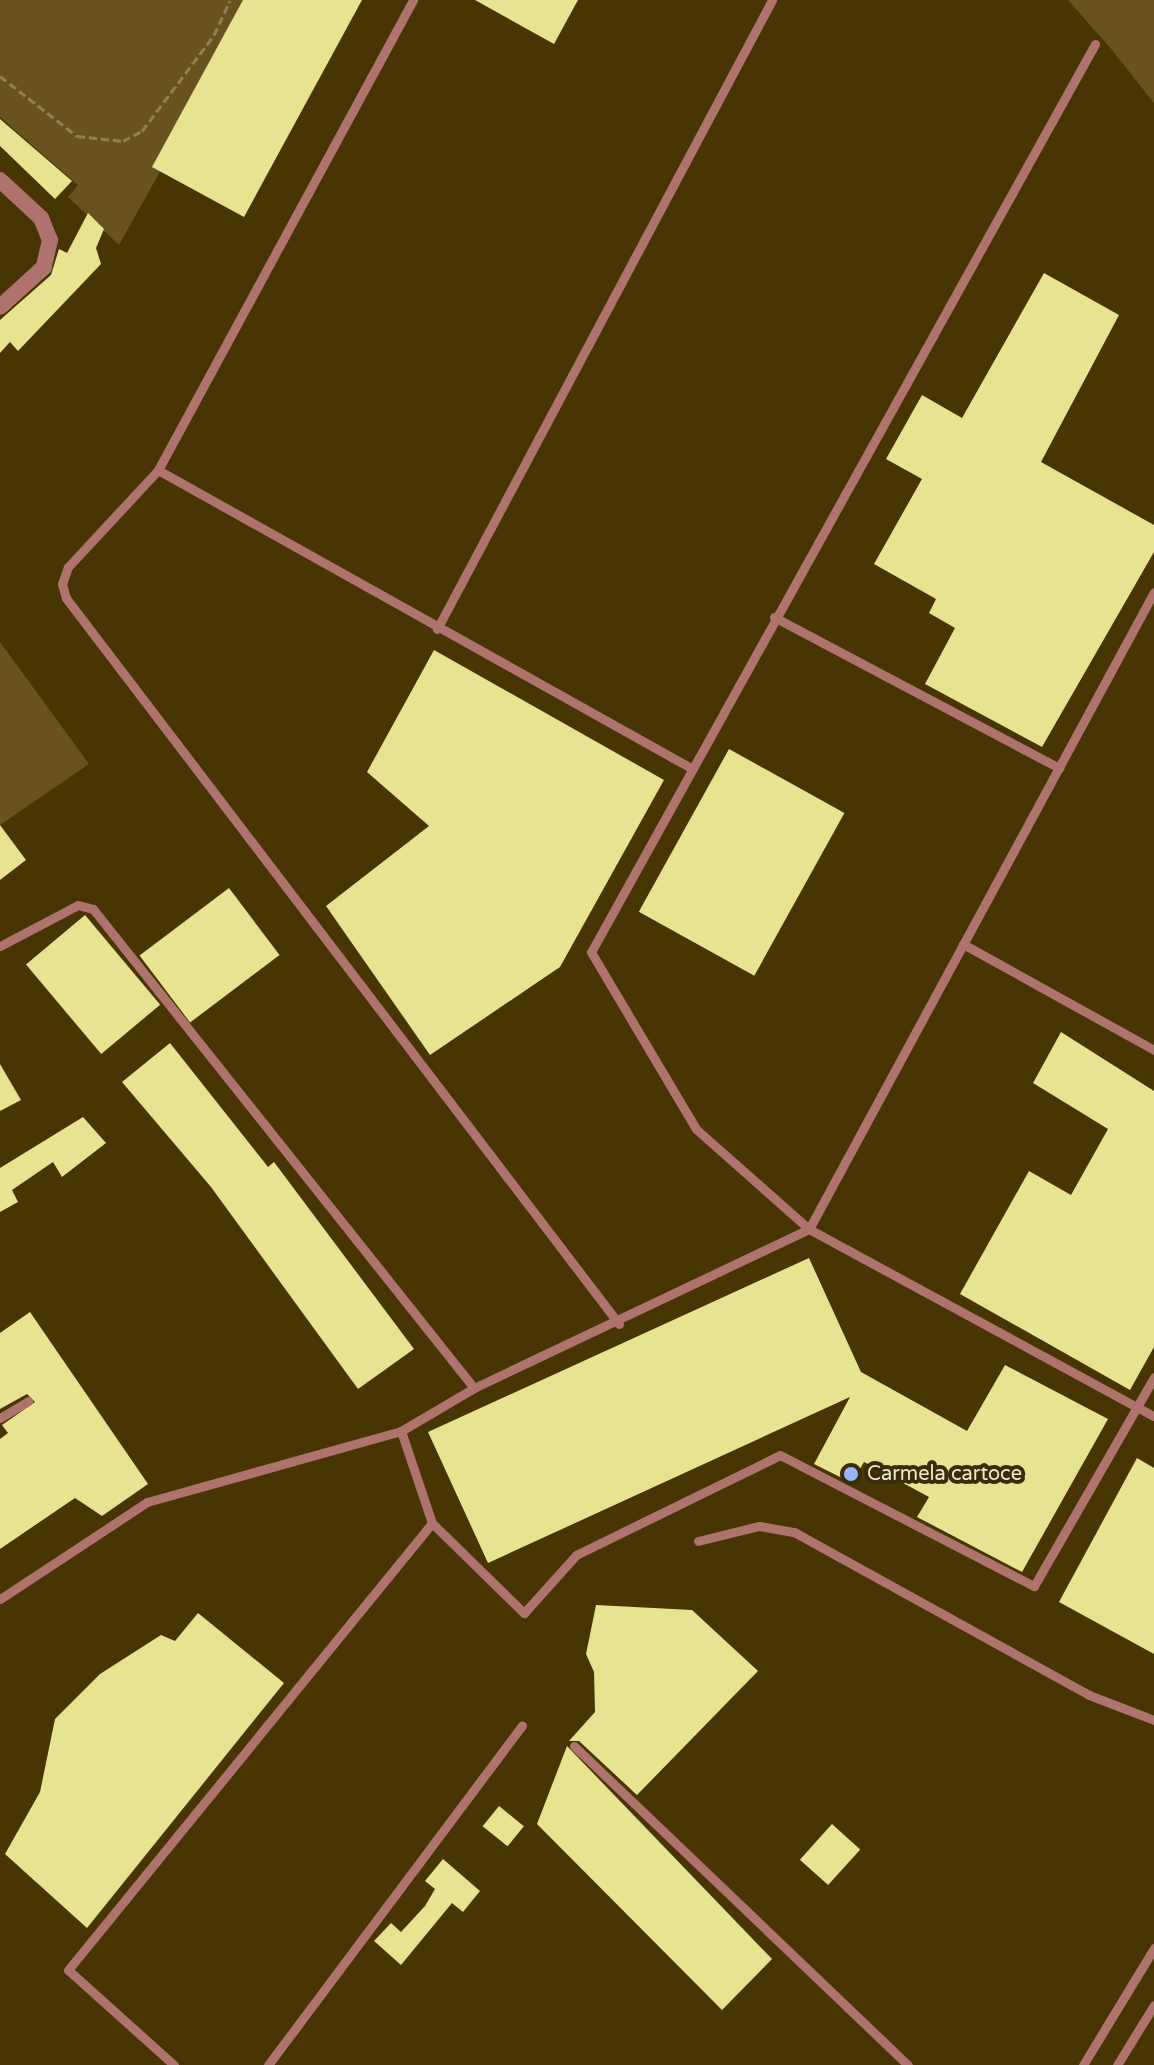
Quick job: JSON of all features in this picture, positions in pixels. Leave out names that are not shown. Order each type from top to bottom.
[{"type":"street","points":[[0,180],[41,218],[50,240],[44,267],[0,307]]},
{"type":"lane","points":[[413,0],[158,470],[68,567],[66,598],[619,1324]]},
{"type":"lane","points":[[437,629],[772,0]]},
{"type":"lane","points":[[1095,44],[774,617],[591,952],[696,1129],[809,1229],[1154,1416]]},
{"type":"lane","points":[[158,470],[437,629],[691,768]]},
{"type":"lane","points":[[0,1599],[147,1502],[401,1431],[474,1388],[619,1324],[809,1229],[1154,592]]},
{"type":"lane","points":[[774,617],[1059,768]]},
{"type":"lane","points":[[0,946],[78,905],[93,909],[474,1388]]},
{"type":"lane","points":[[963,944],[1154,1050]]},
{"type":"lane","points":[[401,1431],[432,1523],[524,1613],[576,1555],[780,1455],[1034,1586],[1154,1377]]},
{"type":"lane","points":[[0,1418],[28,1401]]},
{"type":"lane","points":[[174,2065],[68,1970],[432,1523]]},
{"type":"lane","points":[[698,1541],[759,1526],[794,1532],[1089,1695],[1154,1720]]},
{"type":"lane","points":[[268,2065],[522,1726]]},
{"type":"lane","points":[[574,1746],[908,2065]]},
{"type":"lane","points":[[1083,2065],[1154,1948]]},
{"type":"lane","points":[[1117,2065],[1154,2005]]},
{"type":"path","points":[[0,76],[77,136],[123,141],[142,131],[214,35],[230,0]]},
{"type":"shaded area","points":[[0,0],[256,0],[119,245],[68,197],[78,185],[0,117]]},
{"type":"shaded area","points":[[1068,0],[1154,0],[1154,103],[1112,50]]},
{"type":"shaded area","points":[[0,642],[89,764],[0,825]]},
{"type":"building","points":[[243,0],[362,0],[244,217],[152,167]]},
{"type":"building","points":[[475,0],[578,0],[554,44]]},
{"type":"building","points":[[0,119],[72,181],[55,199],[0,146]]},
{"type":"building","points":[[88,213],[104,229],[96,248],[101,264],[18,351],[10,342],[0,353],[0,320],[51,275],[59,249],[67,253]]},
{"type":"building","points":[[1044,273],[1119,315],[1041,462],[1154,525],[1154,552],[1042,747],[925,684],[955,628],[929,613],[936,599],[874,564],[922,479],[886,459],[922,395],[962,418]]},
{"type":"building","points":[[434,650],[664,780],[560,967],[430,1055],[326,906],[429,826],[367,772]]},
{"type":"building","points":[[729,749],[844,813],[754,976],[639,912]]},
{"type":"building","points":[[0,825],[26,860],[0,880]]},
{"type":"building","points":[[229,888],[280,955],[190,1022],[140,955]]},
{"type":"building","points":[[85,915],[160,1005],[101,1054],[26,964]]},
{"type":"building","points":[[1061,1032],[1154,1091],[1154,1347],[1130,1390],[960,1294],[1029,1171],[1071,1195],[1108,1129],[1033,1083]]},
{"type":"building","points":[[170,1043],[268,1167],[274,1162],[414,1349],[358,1389],[211,1187],[122,1082]]},
{"type":"building","points":[[0,1064],[21,1100],[0,1111]]},
{"type":"building","points":[[83,1117],[106,1143],[62,1177],[53,1162],[12,1190],[18,1202],[0,1212],[0,1168]]},
{"type":"building","points":[[809,1258],[861,1372],[967,1431],[1005,1365],[1108,1419],[1022,1572],[917,1517],[929,1497],[864,1462],[852,1483],[814,1464],[850,1397],[488,1563],[428,1432]]},
{"type":"building","points":[[30,1312],[148,1484],[102,1516],[75,1498],[0,1549],[0,1439],[8,1433],[2,1425],[35,1402],[27,1394],[0,1409],[0,1333]]},
{"type":"building","points":[[1137,1458],[1154,1468],[1154,1654],[1059,1602]]},
{"type":"building","points":[[596,1605],[692,1610],[758,1671],[637,1795],[579,1741],[569,1741],[595,1712],[594,1672],[586,1654]]},
{"type":"building","points":[[198,1613],[284,1683],[87,1928],[5,1854],[40,1792],[55,1719],[100,1674],[161,1635],[175,1641]]},
{"type":"building","points":[[567,1746],[772,1959],[722,2010],[537,1824]]},
{"type":"building","points":[[499,1806],[524,1826],[508,1846],[483,1826]]},
{"type":"building","points":[[832,1824],[860,1849],[828,1885],[800,1860]]},
{"type":"building","points":[[443,1859],[480,1891],[463,1912],[452,1903],[401,1965],[374,1941],[391,1923],[401,1932],[425,1906],[435,1889],[425,1881]]},
{"type":"place","name":"Carmela cartoce","points":[[851,1474]]}]
